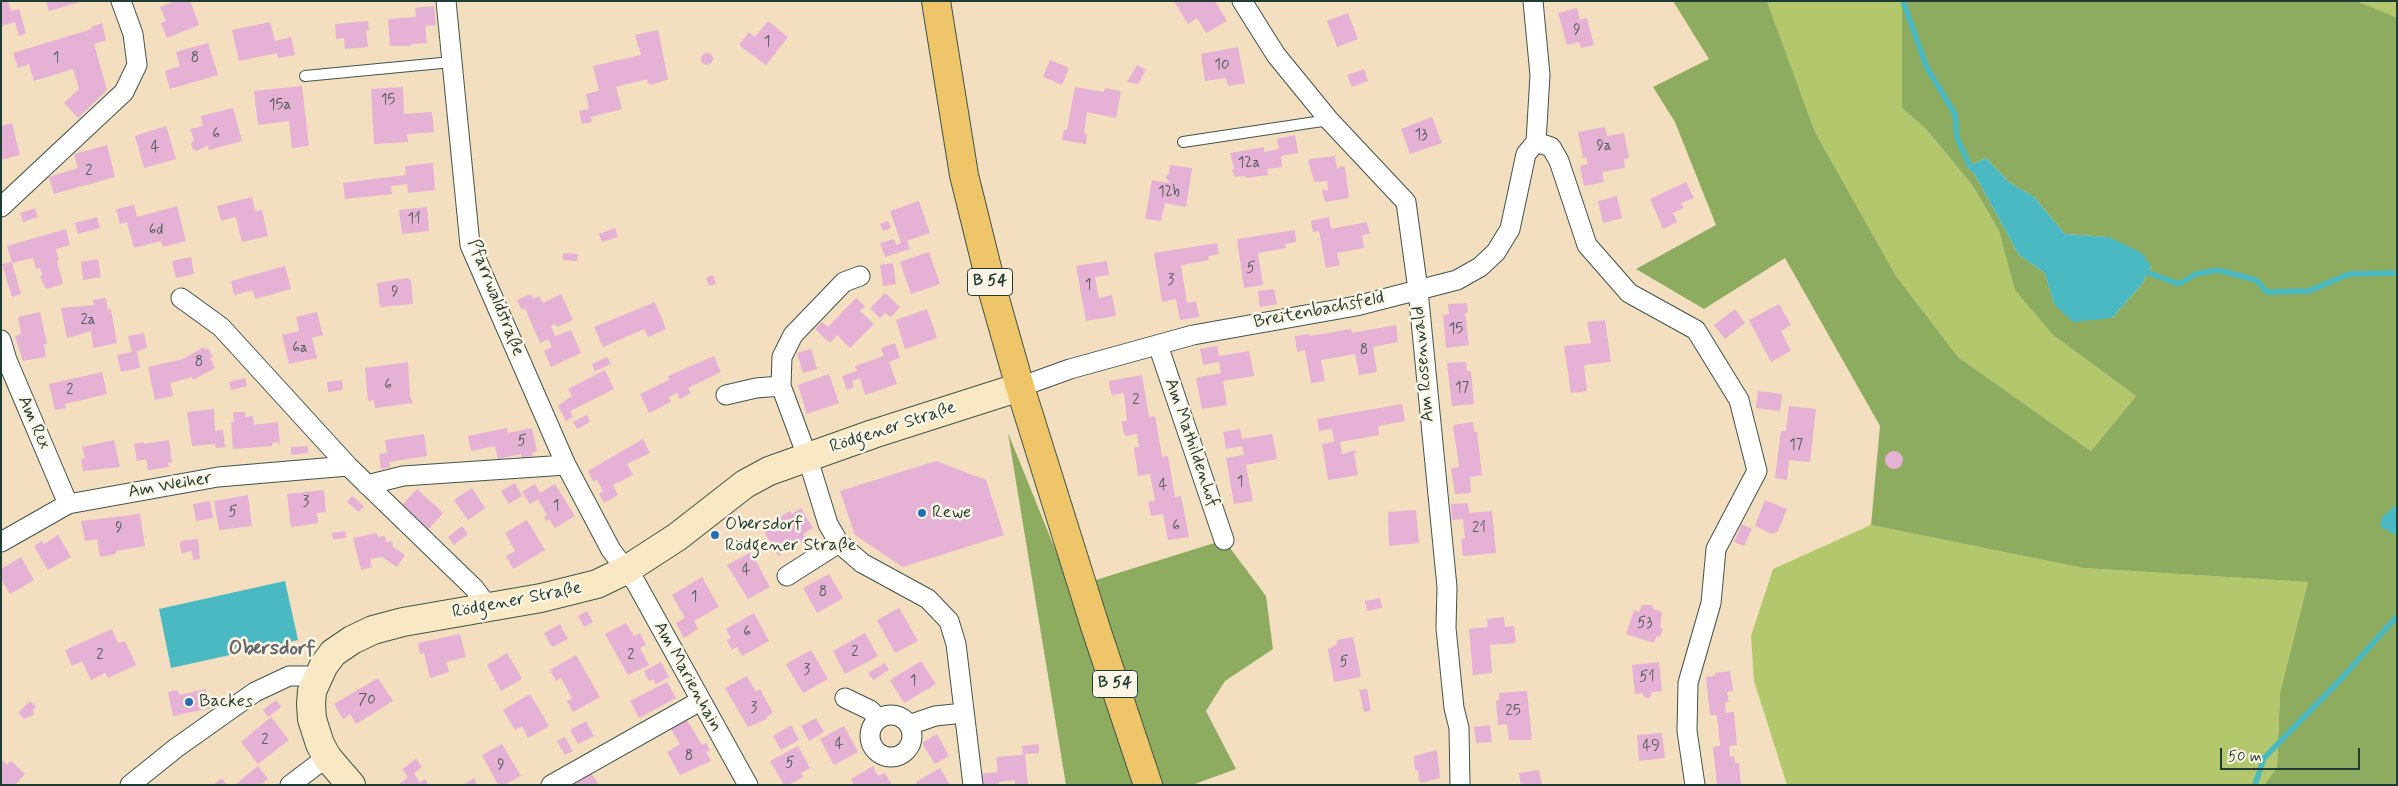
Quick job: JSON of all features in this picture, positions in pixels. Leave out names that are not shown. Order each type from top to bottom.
[{"type":"main road","name":"B 54","points":[[936,1],[964,175],[993,292],[1020,387],[1095,626],[1148,785]]},
{"type":"main road","name":"Rödgener Straße","points":[[351,785],[327,757],[312,719],[312,691],[317,676],[333,653],[373,630],[403,622],[489,608],[573,591],[597,584],[626,570],[677,537],[745,484],[807,456],[1020,387]]},
{"type":"street","points":[[1,207],[124,92],[137,65],[133,34],[121,1]]},
{"type":"street","name":"Pfarrwaldstraße","points":[[446,1],[470,245],[566,465],[611,550],[626,570]]},
{"type":"street","name":"Am Rosenwald","points":[[1242,1],[1276,55],[1328,120],[1406,202],[1418,290],[1447,587],[1446,628],[1454,708],[1459,736],[1460,785]]},
{"type":"street","name":"Breitenbachsfeld","points":[[1020,387],[1070,369],[1158,345],[1193,336],[1356,306],[1457,280],[1480,268],[1496,252],[1510,229],[1526,154],[1536,142],[1540,75],[1533,1]]},
{"type":"street","points":[[1536,142],[1551,147],[1559,161],[1587,245],[1629,293],[1696,330],[1739,400],[1757,470],[1716,549],[1711,604],[1688,683],[1687,731],[1695,785]]},
{"type":"street","points":[[860,276],[844,282],[793,335],[782,357],[781,386],[807,456],[828,524],[839,543],[862,563],[928,599],[949,621],[956,644],[973,785]]},
{"type":"street","points":[[181,298],[221,327],[367,486],[474,588],[489,608]]},
{"type":"street","name":"Am Rex","points":[[1,340],[7,360],[68,504]]},
{"type":"street","name":"Am Mathildenhof","points":[[1158,345],[1224,540]]},
{"type":"street","points":[[726,395],[756,388],[781,386]]},
{"type":"street","points":[[367,486],[403,476],[566,465]]},
{"type":"street","name":"Am Weiher","points":[[1,542],[68,504],[218,477],[348,466]]},
{"type":"street","points":[[787,576],[839,543]]},
{"type":"street","name":"Am Marienhain","points":[[626,570],[748,785]]},
{"type":"street","points":[[130,785],[176,748],[256,692],[289,676],[317,676]]},
{"type":"street","points":[[845,698],[870,710],[879,719]]},
{"type":"street","points":[[551,785],[700,701]]},
{"type":"street","points":[[909,725],[935,716],[964,713]]},
{"type":"street","points":[[892,715],[904,720],[909,725],[912,738],[906,751],[893,756],[886,756],[875,748],[871,742],[871,729],[879,719],[892,715]]},
{"type":"street","points":[[290,785],[327,757]]},
{"type":"lane","points":[[305,76],[452,62]]},
{"type":"lane","points":[[1183,142],[1328,120]]},
{"type":"green space","points":[[1673,1],[1767,1],[1815,132],[1896,276],[1958,357],[2091,451],[2136,396],[2053,335],[2015,290],[1999,231],[1973,186],[1926,129],[1902,108],[1902,1],[2357,1],[2397,18],[2397,785],[2264,785],[2277,768],[2280,693],[2308,582],[2083,568],[1871,525],[1880,426],[1785,258],[1704,309],[1636,269],[1716,225],[1675,122],[1653,87],[1709,59]],"holes":[[[1986,158],[2009,182],[2034,197],[2065,234],[2109,237],[2151,266],[2143,283],[2112,318],[2054,303],[2045,273],[2019,255],[1970,166]]]},
{"type":"green space","points":[[1767,1],[1902,1],[1902,108],[1926,129],[1973,186],[1999,231],[2016,290],[2053,335],[2136,396],[2091,451],[1958,357],[1896,276],[1815,132]]},
{"type":"green space","points":[[2357,1],[2397,1],[2397,19]]},
{"type":"green space","points":[[1008,433],[1072,591],[1139,785],[1066,785]]},
{"type":"green space","points":[[1871,525],[2083,568],[2308,582],[2280,693],[2277,768],[2264,785],[1787,785],[1754,681],[1751,636],[1773,569]]},
{"type":"green space","points":[[1224,540],[1266,596],[1273,649],[1225,681],[1206,711],[1236,769],[1192,785],[1148,785],[1083,584]]},
{"type":"water","points":[[1986,158],[2009,182],[2034,197],[2065,234],[2109,237],[2142,253],[2151,266],[2143,283],[2112,318],[2073,322],[2054,304],[2045,273],[2019,255],[1970,166]]},
{"type":"water","points":[[2397,504],[2397,536],[2380,526],[2382,517]]},
{"type":"water","points":[[285,581],[298,640],[171,668],[159,609]]},
{"type":"building","points":[[1,1],[8,1],[11,11],[19,9],[26,33],[19,36],[15,22],[1,26]]},
{"type":"building","points":[[46,1],[80,1],[80,2],[49,11]]},
{"type":"building","points":[[175,1],[190,1],[199,25],[167,38],[161,23],[166,21],[160,7]]},
{"type":"building","points":[[1174,1],[1215,1],[1227,21],[1206,33],[1197,18],[1188,24]]},
{"type":"building","points":[[434,6],[436,25],[425,26],[427,43],[411,44],[411,46],[390,46],[388,19],[416,17],[415,8]]},
{"type":"building","points":[[1577,8],[1580,20],[1587,18],[1594,45],[1581,48],[1579,42],[1567,45],[1558,13]]},
{"type":"building","points":[[1348,13],[1358,39],[1337,47],[1327,21]]},
{"type":"building","points":[[368,21],[369,30],[366,31],[368,47],[345,49],[344,38],[336,39],[335,24]]},
{"type":"building","points":[[768,21],[788,37],[766,65],[739,45],[749,32],[755,37]]},
{"type":"building","points":[[270,22],[275,41],[291,37],[295,55],[278,58],[277,53],[239,61],[232,30]]},
{"type":"building","points":[[102,23],[106,40],[94,44],[107,90],[78,118],[64,103],[79,89],[73,69],[34,81],[29,64],[18,68],[13,53],[92,29],[91,27]]},
{"type":"building","points":[[658,30],[668,79],[652,85],[651,83],[648,84],[647,79],[616,87],[622,109],[591,117],[592,122],[582,124],[579,111],[589,109],[586,94],[599,91],[593,66],[641,55],[635,35]]},
{"type":"building","points":[[208,43],[218,75],[170,89],[165,71],[180,66],[176,52]]},
{"type":"building","points":[[1238,47],[1245,83],[1228,86],[1226,78],[1205,81],[1201,54]]},
{"type":"building","points":[[705,53],[709,53],[713,59],[709,65],[705,65],[701,61],[701,57]]},
{"type":"building","points":[[1050,60],[1069,68],[1062,85],[1043,77]]},
{"type":"building","points":[[1137,65],[1146,70],[1138,84],[1127,82]]},
{"type":"building","points":[[1364,69],[1368,81],[1352,87],[1347,75]]},
{"type":"building","points":[[302,86],[309,146],[292,148],[289,121],[258,125],[254,91]]},
{"type":"building","points":[[403,87],[404,114],[432,112],[434,132],[407,134],[408,142],[374,144],[371,89]]},
{"type":"building","points":[[1075,87],[1104,92],[1105,88],[1121,91],[1116,118],[1087,112],[1084,133],[1087,134],[1086,144],[1062,140],[1064,130],[1067,130]]},
{"type":"building","points":[[233,108],[242,141],[209,150],[208,145],[197,151],[193,149],[191,144],[194,140],[190,129],[203,126],[201,116]]},
{"type":"building","points":[[1432,117],[1442,143],[1410,154],[1401,129]]},
{"type":"building","points":[[12,123],[20,155],[1,160],[1,126]]},
{"type":"building","points":[[166,126],[176,159],[144,168],[135,136]]},
{"type":"building","points":[[1605,127],[1607,136],[1624,133],[1629,158],[1624,159],[1625,168],[1602,172],[1604,182],[1584,186],[1580,166],[1588,164],[1586,157],[1583,158],[1578,132]]},
{"type":"building","points":[[1295,135],[1298,153],[1281,156],[1282,167],[1267,169],[1268,175],[1246,178],[1245,176],[1235,177],[1232,171],[1234,168],[1230,153],[1264,147],[1264,152],[1279,149],[1277,139]]},
{"type":"building","points":[[107,145],[115,177],[54,194],[49,177],[78,168],[74,154]]},
{"type":"building","points":[[1335,156],[1337,169],[1342,166],[1345,168],[1349,198],[1325,202],[1322,190],[1328,190],[1327,181],[1314,181],[1308,161],[1310,159]]},
{"type":"building","points":[[433,163],[435,190],[408,193],[407,184],[391,186],[392,194],[345,199],[343,183],[406,175],[405,166]]},
{"type":"building","points":[[1170,165],[1192,168],[1186,207],[1165,203],[1161,221],[1145,219],[1152,180],[1170,183],[1165,177],[1169,174]]},
{"type":"building","points":[[1686,182],[1694,198],[1681,203],[1684,208],[1673,213],[1677,222],[1663,229],[1650,199]]},
{"type":"building","points":[[1617,196],[1622,218],[1603,223],[1598,201]]},
{"type":"building","points":[[252,197],[255,211],[262,210],[268,236],[242,242],[236,217],[221,221],[217,206]]},
{"type":"building","points":[[919,201],[930,233],[907,241],[910,249],[885,257],[880,243],[894,239],[896,245],[901,243],[890,211]]},
{"type":"building","points":[[134,205],[137,217],[177,206],[186,241],[163,247],[161,241],[134,248],[127,222],[120,224],[116,209]]},
{"type":"building","points":[[427,207],[429,231],[402,234],[399,210]]},
{"type":"building","points":[[35,208],[38,217],[23,222],[20,213]]},
{"type":"building","points":[[97,217],[100,228],[78,234],[75,223]]},
{"type":"building","points":[[1329,217],[1331,229],[1367,222],[1370,234],[1362,235],[1364,248],[1337,253],[1340,265],[1326,268],[1319,231],[1313,232],[1311,221]]},
{"type":"building","points":[[888,221],[891,228],[883,231],[880,224]]},
{"type":"building","points":[[615,228],[618,237],[602,242],[599,234]]},
{"type":"building","points":[[66,229],[70,245],[56,249],[63,284],[46,289],[40,276],[42,276],[40,268],[36,269],[33,258],[12,263],[21,294],[12,297],[2,264],[12,262],[7,246]]},
{"type":"building","points":[[1295,230],[1296,242],[1285,244],[1286,248],[1258,253],[1263,285],[1244,288],[1237,239]]},
{"type":"building","points":[[1217,243],[1219,254],[1208,256],[1209,260],[1181,265],[1187,303],[1196,301],[1199,317],[1180,320],[1176,299],[1162,302],[1154,253]]},
{"type":"building","points":[[929,252],[940,284],[911,294],[900,262]]},
{"type":"building","points":[[563,253],[578,254],[577,261],[563,260]]},
{"type":"building","points":[[191,257],[194,274],[176,278],[172,261]]},
{"type":"building","points":[[98,259],[101,277],[83,280],[81,262]]},
{"type":"building","points":[[1107,261],[1109,275],[1095,277],[1099,298],[1112,295],[1116,316],[1086,321],[1076,266]]},
{"type":"building","points":[[893,263],[896,284],[883,286],[880,265]]},
{"type":"building","points":[[285,266],[291,289],[255,299],[253,290],[234,295],[231,281]]},
{"type":"building","points":[[713,275],[716,284],[709,286],[706,278]]},
{"type":"building","points":[[407,278],[411,280],[413,304],[380,307],[377,283]]},
{"type":"building","points":[[1274,289],[1277,304],[1260,307],[1258,291]]},
{"type":"building","points":[[885,293],[900,307],[891,317],[885,313],[880,318],[870,308]]},
{"type":"building","points":[[531,294],[533,299],[539,296],[543,303],[561,294],[573,320],[557,327],[555,324],[551,326],[555,336],[571,330],[581,353],[551,367],[544,351],[552,347],[548,339],[540,343],[525,308],[522,310],[517,300]]},
{"type":"building","points":[[106,298],[108,310],[111,309],[117,343],[93,348],[91,331],[67,338],[61,308],[94,305],[93,300]]},
{"type":"building","points":[[856,298],[865,306],[860,311],[874,324],[850,348],[837,335],[830,343],[815,329],[822,322],[828,327]]},
{"type":"building","points":[[655,302],[666,329],[648,337],[644,329],[603,347],[594,327]]},
{"type":"building","points":[[1467,303],[1468,313],[1465,313],[1469,345],[1446,348],[1443,315],[1449,314],[1448,304]]},
{"type":"building","points":[[1779,304],[1791,325],[1781,331],[1791,351],[1771,362],[1749,320]]},
{"type":"building","points":[[927,309],[937,338],[905,349],[896,320]]},
{"type":"building","points":[[1735,309],[1745,323],[1725,339],[1714,325]]},
{"type":"building","points":[[40,312],[47,344],[44,344],[46,357],[23,361],[15,336],[21,334],[18,317]]},
{"type":"building","points":[[317,312],[323,335],[312,338],[317,358],[289,364],[282,335],[299,331],[296,317]]},
{"type":"building","points":[[1605,320],[1611,362],[1584,365],[1587,391],[1571,393],[1564,346],[1591,343],[1587,322]]},
{"type":"building","points":[[1396,325],[1398,342],[1373,347],[1377,372],[1359,375],[1355,354],[1321,360],[1325,381],[1311,383],[1305,350],[1297,352],[1295,336],[1310,334],[1310,336],[1351,329],[1352,333]]},
{"type":"building","points":[[144,333],[147,348],[137,351],[140,368],[121,372],[117,355],[132,352],[128,336]]},
{"type":"building","points":[[895,343],[900,358],[889,362],[897,384],[865,395],[860,378],[852,381],[854,387],[847,390],[842,376],[857,371],[855,366],[884,356],[881,348]]},
{"type":"building","points":[[1217,346],[1219,356],[1249,351],[1254,376],[1223,381],[1227,405],[1202,409],[1196,378],[1221,373],[1219,362],[1203,365],[1200,349]]},
{"type":"building","points":[[204,347],[205,350],[208,348],[213,357],[210,358],[215,368],[193,380],[192,377],[170,383],[173,396],[155,400],[148,367],[183,359]]},
{"type":"building","points":[[811,349],[817,369],[803,373],[797,353]]},
{"type":"building","points":[[714,356],[721,372],[688,388],[691,393],[680,399],[677,393],[669,397],[671,402],[649,413],[640,394],[669,380],[668,376]]},
{"type":"building","points":[[607,357],[611,364],[595,371],[592,364]]},
{"type":"building","points":[[408,362],[410,396],[413,403],[375,408],[374,400],[368,401],[365,368]]},
{"type":"building","points":[[1466,362],[1467,371],[1471,371],[1474,404],[1452,406],[1447,363]]},
{"type":"building","points":[[605,370],[614,389],[570,411],[573,417],[566,421],[558,406],[572,396],[568,389]]},
{"type":"building","points":[[102,372],[107,394],[65,404],[66,408],[55,410],[49,384]]},
{"type":"building","points":[[829,374],[839,403],[807,414],[798,385]]},
{"type":"building","points":[[1142,375],[1149,417],[1155,416],[1162,457],[1168,456],[1175,497],[1181,496],[1189,537],[1168,540],[1163,514],[1151,516],[1148,502],[1155,501],[1150,474],[1138,476],[1134,448],[1139,447],[1137,434],[1125,436],[1123,430],[1122,421],[1127,421],[1124,393],[1112,395],[1110,390],[1109,381]]},
{"type":"building","points":[[245,378],[247,386],[231,390],[229,382]]},
{"type":"building","points":[[342,380],[343,390],[328,392],[327,382]]},
{"type":"building","points":[[1758,391],[1782,394],[1780,411],[1756,408]]},
{"type":"building","points":[[1402,404],[1405,421],[1378,426],[1379,435],[1340,442],[1342,454],[1356,450],[1356,453],[1354,453],[1358,475],[1328,480],[1322,444],[1334,442],[1332,429],[1319,431],[1317,419]]},
{"type":"building","points":[[1789,406],[1816,409],[1810,462],[1789,460],[1787,480],[1775,478],[1781,431],[1786,431]]},
{"type":"building","points":[[214,409],[215,431],[223,430],[225,447],[216,448],[215,444],[192,446],[187,412]]},
{"type":"building","points":[[233,412],[245,412],[245,417],[253,416],[254,425],[278,422],[280,445],[278,442],[272,443],[272,446],[233,449],[231,422],[234,422]]},
{"type":"building","points":[[587,415],[590,422],[577,429],[573,422]]},
{"type":"building","points":[[1473,422],[1474,432],[1477,432],[1482,475],[1470,477],[1471,493],[1455,494],[1451,468],[1459,467],[1453,425]]},
{"type":"building","points":[[507,428],[508,433],[532,428],[537,451],[532,453],[532,456],[522,458],[521,454],[498,459],[495,446],[471,451],[468,436]]},
{"type":"building","points":[[1240,429],[1242,439],[1272,434],[1277,459],[1246,465],[1253,501],[1234,504],[1226,458],[1244,455],[1242,446],[1226,449],[1223,432]]},
{"type":"building","points":[[424,434],[427,456],[389,462],[390,467],[381,469],[379,454],[387,453],[385,440]]},
{"type":"building","points":[[643,439],[650,453],[627,464],[633,475],[613,485],[618,495],[604,503],[599,494],[603,491],[597,480],[593,481],[588,471]]},
{"type":"building","points":[[114,440],[120,467],[83,471],[81,459],[85,458],[82,447]]},
{"type":"building","points":[[169,440],[172,462],[168,463],[169,467],[148,470],[146,459],[137,461],[134,444]]},
{"type":"building","points":[[308,446],[308,453],[291,455],[291,447]]},
{"type":"building","points":[[1894,451],[1900,454],[1903,460],[1900,466],[1894,469],[1888,466],[1885,460],[1888,454]]},
{"type":"building","name":"Rewe","points":[[936,461],[986,480],[1004,535],[903,567],[855,535],[840,491]]},
{"type":"building","points":[[515,483],[522,496],[509,504],[501,491]]},
{"type":"building","points":[[535,484],[540,493],[555,484],[575,516],[555,528],[549,519],[546,521],[544,517],[547,515],[538,499],[530,504],[522,492]]},
{"type":"building","points":[[472,488],[485,508],[468,520],[454,500]]},
{"type":"building","points":[[417,489],[443,513],[428,530],[402,505]]},
{"type":"building","points":[[324,490],[326,512],[317,513],[318,523],[291,527],[287,494]]},
{"type":"building","points":[[248,495],[252,526],[219,530],[214,501]]},
{"type":"building","points":[[352,496],[364,506],[359,512],[347,502]]},
{"type":"building","points":[[1765,500],[1787,509],[1778,531],[1772,534],[1755,526]]},
{"type":"building","points":[[210,501],[213,518],[196,521],[193,504]]},
{"type":"building","points":[[1468,503],[1469,513],[1492,511],[1496,553],[1463,556],[1461,539],[1465,538],[1463,519],[1452,520],[1451,504]]},
{"type":"building","points":[[801,508],[813,528],[803,534],[807,539],[778,556],[762,528],[790,511],[792,514]]},
{"type":"building","points":[[1416,510],[1419,543],[1389,546],[1388,512]]},
{"type":"building","points":[[140,514],[145,546],[116,551],[116,554],[100,557],[97,539],[85,541],[81,521]]},
{"type":"building","points":[[527,520],[545,550],[513,569],[506,556],[515,551],[505,533]]},
{"type":"building","points":[[1742,524],[1752,529],[1744,546],[1734,542]]},
{"type":"building","points":[[462,526],[468,534],[454,545],[448,537]]},
{"type":"building","points":[[345,531],[346,538],[333,539],[332,533]]},
{"type":"building","points":[[377,533],[378,537],[385,536],[386,542],[392,541],[393,547],[405,555],[397,567],[382,557],[370,559],[372,567],[361,570],[353,538]]},
{"type":"building","points":[[58,535],[71,557],[48,570],[34,546],[42,541],[44,544]]},
{"type":"building","points":[[198,539],[200,559],[193,560],[192,551],[181,553],[180,541]]},
{"type":"building","points":[[751,552],[770,587],[748,599],[727,565]]},
{"type":"building","points":[[21,557],[34,580],[10,594],[1,579],[1,569]]},
{"type":"building","points":[[829,574],[843,598],[817,613],[803,588]]},
{"type":"building","points":[[702,577],[719,607],[694,621],[698,629],[684,638],[676,623],[685,618],[672,595]]},
{"type":"building","points":[[1380,598],[1382,608],[1367,611],[1365,601]]},
{"type":"building","points":[[1642,605],[1652,605],[1653,609],[1662,612],[1660,627],[1663,629],[1660,637],[1657,636],[1654,643],[1626,634],[1634,610],[1639,612]]},
{"type":"building","points":[[899,608],[918,641],[895,653],[877,620]]},
{"type":"building","points":[[587,611],[593,622],[584,627],[578,616]]},
{"type":"building","points":[[754,613],[769,641],[742,656],[737,647],[732,650],[727,640],[731,638],[726,629]]},
{"type":"building","points":[[1504,617],[1505,627],[1514,626],[1516,643],[1490,645],[1492,673],[1473,675],[1469,629],[1488,627],[1487,619]]},
{"type":"building","points":[[626,623],[634,636],[640,633],[646,645],[640,648],[649,665],[628,675],[605,634]]},
{"type":"building","points":[[560,624],[568,639],[552,647],[544,633]]},
{"type":"building","points":[[112,629],[118,643],[125,641],[136,665],[108,678],[105,673],[91,680],[82,661],[72,666],[65,650]]},
{"type":"building","points":[[865,633],[878,656],[845,674],[833,651]]},
{"type":"building","points":[[460,634],[466,657],[446,662],[449,672],[430,678],[424,653],[420,654],[418,643]]},
{"type":"building","points":[[1353,637],[1361,677],[1334,682],[1328,649],[1337,644],[1337,640]]},
{"type":"building","points":[[811,650],[828,679],[803,693],[786,664]]},
{"type":"building","points":[[507,653],[522,679],[501,691],[487,665]]},
{"type":"building","points":[[576,655],[600,697],[573,712],[567,701],[572,698],[561,678],[556,681],[550,670]]},
{"type":"building","points":[[921,661],[936,684],[904,703],[890,680]]},
{"type":"building","points":[[661,662],[669,677],[656,684],[653,679],[649,681],[644,671]]},
{"type":"building","points":[[1659,662],[1662,691],[1652,692],[1650,698],[1645,698],[1642,693],[1635,694],[1632,665]]},
{"type":"building","points":[[885,663],[889,670],[873,680],[868,673]]},
{"type":"building","points":[[1730,671],[1733,690],[1727,692],[1729,702],[1725,702],[1726,713],[1734,712],[1737,745],[1729,746],[1730,757],[1734,756],[1735,763],[1739,763],[1741,785],[1717,785],[1713,747],[1720,746],[1717,715],[1710,715],[1706,677],[1715,676],[1715,673]]},
{"type":"building","points":[[747,676],[756,692],[760,689],[773,713],[766,717],[767,719],[748,727],[725,688]]},
{"type":"building","points":[[378,678],[393,701],[356,724],[350,714],[343,719],[334,704]]},
{"type":"building","points":[[667,682],[676,698],[639,718],[630,701]]},
{"type":"building","name":"Backes","points":[[206,689],[210,708],[173,716],[168,692],[178,690],[179,695]]},
{"type":"building","points":[[1367,689],[1371,711],[1364,712],[1359,690]]},
{"type":"building","points":[[1527,691],[1532,740],[1509,740],[1507,724],[1498,725],[1496,701],[1499,700],[1499,693]]},
{"type":"building","points":[[530,694],[549,726],[528,738],[522,726],[515,730],[503,710]]},
{"type":"building","points":[[276,700],[281,707],[268,717],[263,710]]},
{"type":"building","points":[[30,701],[36,707],[33,710],[34,715],[24,719],[18,713]]},
{"type":"building","points":[[271,717],[289,740],[258,764],[241,742]]},
{"type":"building","points":[[816,718],[824,732],[809,741],[801,726]]},
{"type":"building","points":[[687,720],[702,745],[706,743],[710,751],[706,752],[711,761],[680,775],[667,752],[680,744],[671,729]]},
{"type":"building","points":[[586,721],[594,736],[578,744],[570,730]]},
{"type":"building","points":[[791,725],[799,740],[781,750],[773,736]]},
{"type":"building","points":[[1490,725],[1492,742],[1476,743],[1474,727]]},
{"type":"building","points":[[844,726],[858,752],[834,765],[820,739]]},
{"type":"building","points":[[1662,733],[1665,758],[1639,761],[1637,735]]},
{"type":"building","points":[[937,734],[949,756],[935,764],[922,743]]},
{"type":"building","points":[[565,737],[573,751],[565,755],[557,741]]},
{"type":"building","points":[[502,744],[521,776],[504,785],[498,785],[482,755]]},
{"type":"building","points":[[1039,744],[1039,753],[1025,754],[1028,785],[1015,785],[1015,780],[999,782],[999,785],[983,785],[981,774],[998,772],[996,757],[1023,755],[1022,746]]},
{"type":"building","points":[[798,746],[810,768],[801,773],[803,777],[789,785],[784,785],[770,761]]},
{"type":"building","points":[[1437,750],[1440,778],[1422,783],[1419,781],[1418,770],[1415,770],[1414,756]]},
{"type":"building","points":[[1,759],[7,765],[11,761],[25,774],[15,785],[1,785]]},
{"type":"building","points":[[416,759],[422,767],[414,773],[420,783],[425,779],[429,785],[398,785],[408,777],[402,769]]},
{"type":"building","points":[[258,766],[268,779],[261,785],[235,785]]},
{"type":"building","points":[[873,766],[878,776],[885,773],[892,785],[854,785],[851,779]]},
{"type":"building","points":[[940,768],[950,785],[917,785],[916,782]]},
{"type":"building","points":[[1539,770],[1542,785],[1521,785],[1519,773]]},
{"type":"building","points":[[591,773],[599,785],[574,785]]},
{"type":"building","points":[[222,778],[227,785],[213,785]]},
{"type":"building","points":[[474,778],[477,785],[463,785]]},
{"type":"waterway","points":[[1903,1],[1927,68],[1955,114],[1957,138],[1970,166],[1974,170]]},
{"type":"waterway","points":[[2141,270],[2179,284],[2196,274],[2218,270],[2256,280],[2267,292],[2309,291],[2349,274],[2397,273]]},
{"type":"waterway","points":[[2255,785],[2264,758],[2342,678],[2397,616]]},
{"type":"place","name":"Rewe","points":[[922,513]]},
{"type":"place","name":"Obersdorf Rödgener Straße","points":[[715,535]]},
{"type":"place","name":"Backes","points":[[189,702]]},
{"type":"district","name":"Obersdorf","points":[[272,650]]}]
